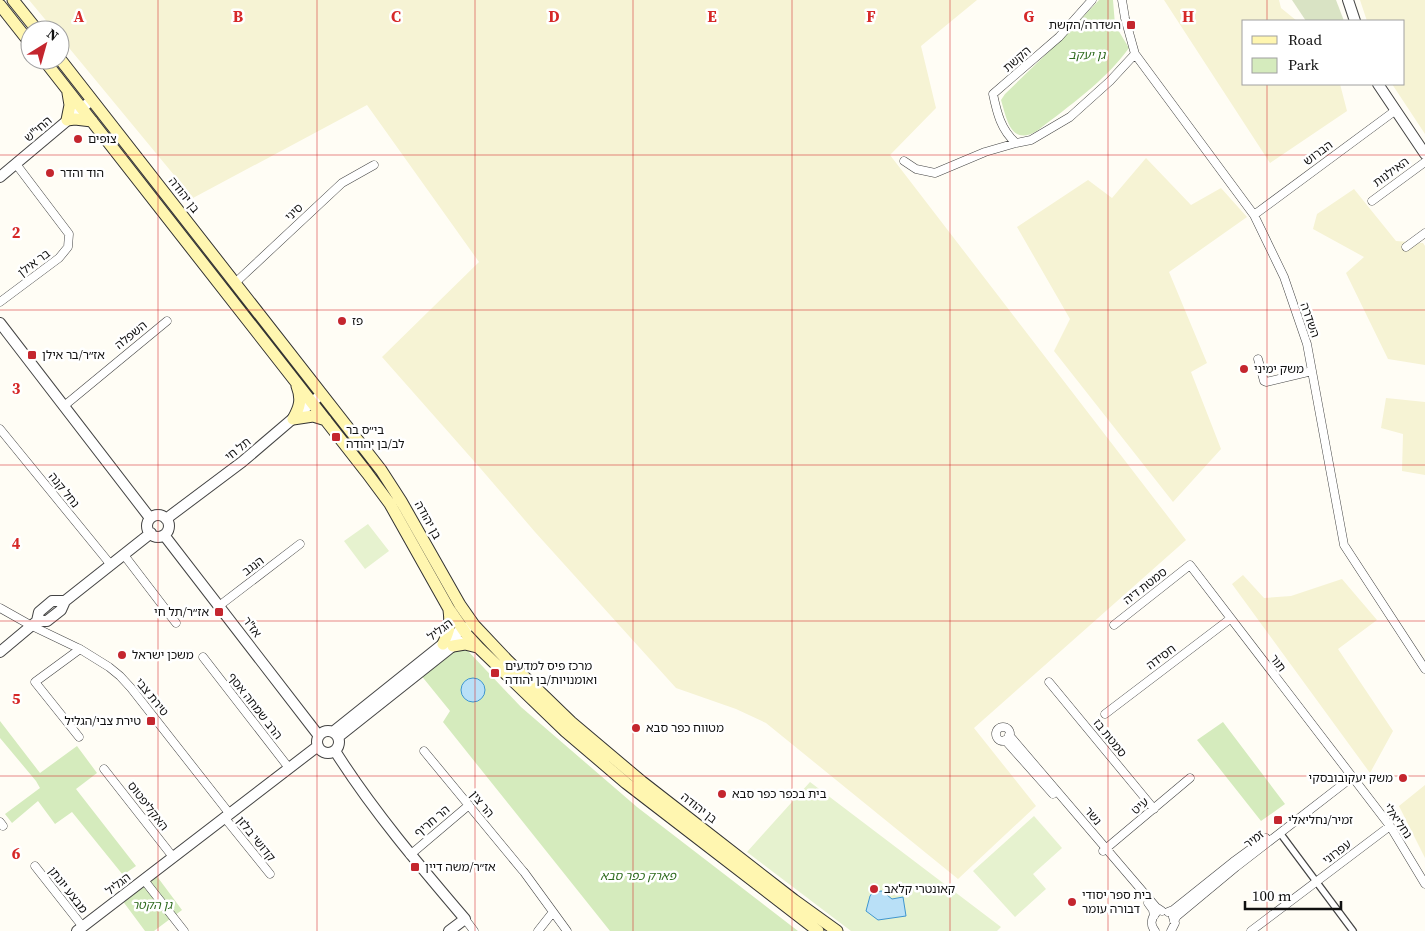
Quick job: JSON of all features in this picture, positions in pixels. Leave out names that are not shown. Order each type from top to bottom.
[{"type":"main road","points":[[13,0],[29,20]]},
{"type":"main road","points":[[0,5],[20,30]]},
{"type":"main road","name":"בן יהודה","points":[[52,70],[390,504],[448,608],[479,648],[565,731],[626,783],[818,931]]},
{"type":"main road","name":"בן יהודה","points":[[69,70],[381,470],[401,500],[460,605],[474,625],[571,722],[641,781],[794,900],[837,931]]},
{"type":"main road","points":[[67,89],[70,99],[67,120],[84,119],[92,121]]},
{"type":"main road","points":[[293,419],[300,402],[296,383]]},
{"type":"main road","points":[[293,419],[313,416],[326,420]]},
{"type":"main road","points":[[448,608],[451,621],[447,634],[448,645],[464,644],[479,648]]},
{"type":"street","name":"הקשת","points":[[1016,143],[1009,137],[999,121],[993,94],[1059,37],[1092,0]]},
{"type":"street","name":"השדרה","points":[[1122,0],[1135,54],[1254,215],[1284,278],[1307,344],[1344,545],[1425,670]]},
{"type":"street","points":[[1348,0],[1355,20]]},
{"type":"street","points":[[904,161],[916,169],[935,173],[985,152],[1031,140],[1070,117],[1110,81],[1135,54]]},
{"type":"street","name":"האילנות","points":[[1379,85],[1425,154]]},
{"type":"street","name":"החי\"ש","points":[[0,177],[92,99]]},
{"type":"street","name":"הברוש","points":[[1254,215],[1396,110]]},
{"type":"street","name":"האילנות","points":[[1372,201],[1425,162]]},
{"type":"street","name":"בר אילן","points":[[0,302],[59,258],[68,247],[69,234],[16,164]]},
{"type":"street","name":"סיני","points":[[235,283],[342,183],[374,164]]},
{"type":"street","points":[[1406,247],[1425,232]]},
{"type":"street","name":"השפלה","points":[[64,406],[167,320]]},
{"type":"street","points":[[0,323],[150,518]]},
{"type":"street","points":[[1258,359],[1266,382],[1312,371]]},
{"type":"street","name":"תל חי","points":[[166,518],[242,462],[321,394]]},
{"type":"street","name":"נחל קנה","points":[[0,429],[111,565]]},
{"type":"street","points":[[160,515],[166,518],[169,525],[164,535],[157,536],[151,533],[148,524],[150,518],[160,515]]},
{"type":"street","points":[[0,652],[35,623],[47,621],[61,610],[65,601],[151,533]]},
{"type":"street","name":"אז\"ר","points":[[164,535],[319,736]]},
{"type":"street","name":"הנגב","points":[[219,606],[300,544]]},
{"type":"street","points":[[124,555],[176,622]]},
{"type":"street","name":"תור","points":[[1190,566],[1350,776]]},
{"type":"street","name":"סמטת דיה","points":[[1114,625],[1190,566]]},
{"type":"street","name":"טירת צבי","points":[[0,608],[35,623],[109,667],[120,676],[227,815]]},
{"type":"street","name":"חסידה","points":[[1106,714],[1230,619]]},
{"type":"street","name":"הגליל","points":[[335,734],[474,625]]},
{"type":"street","points":[[79,737],[35,682],[80,649]]},
{"type":"street","name":"הרב שמחה אסף","points":[[203,657],[289,768]]},
{"type":"street","name":"סמטת בז","points":[[1049,682],[1154,809]]},
{"type":"street","points":[[327,731],[335,734],[339,746],[335,751],[329,754],[319,750],[317,743],[319,736],[327,731]]},
{"type":"street","name":"נשר","points":[[1007,737],[1156,907],[1172,916],[1174,921]]},
{"type":"street","name":"הגליל","points":[[80,929],[318,746]]},
{"type":"street","points":[[335,751],[359,788],[410,855],[474,931]]},
{"type":"street","name":"הר צין","points":[[424,751],[523,872],[567,931]]},
{"type":"street","name":"האקליפטוס","points":[[104,769],[173,857]]},
{"type":"street","name":"נחליאלי","points":[[1350,776],[1390,826],[1425,884]]},
{"type":"street","name":"זמיר","points":[[1174,921],[1177,916],[1214,885],[1350,776]]},
{"type":"street","name":"זמיר","points":[[1154,916],[1158,912],[1173,910],[1233,862],[1350,776]]},
{"type":"street","name":"עיט","points":[[1105,850],[1190,778]]},
{"type":"street","name":"הר חריף","points":[[410,855],[469,805]]},
{"type":"street","name":"קדושי בלזן","points":[[227,815],[270,874]]},
{"type":"street","name":"עפרוני","points":[[1251,931],[1390,826]]},
{"type":"street","points":[[1280,833],[1353,931]]},
{"type":"street","name":"נשר","points":[[1105,850],[1153,910],[1154,916]]},
{"type":"street","name":"מבצע יונתן","points":[[35,866],[80,929]]},
{"type":"street","points":[[144,880],[184,931]]},
{"type":"street","points":[[538,931],[553,912]]},
{"type":"street","points":[[1152,929],[1151,921],[1154,916]]},
{"type":"street","points":[[449,931],[465,919]]},
{"type":"street","points":[[1172,931],[1174,921]]},
{"type":"shaded area","points":[[29,0],[977,0],[921,46],[936,108],[890,155],[1186,540],[974,728],[1036,806],[958,879],[766,723],[736,709],[676,688],[535,532],[382,357],[479,262],[367,105],[193,198],[70,49],[70,20],[46,20]]},
{"type":"shaded area","points":[[1164,0],[1279,0],[1281,8],[1296,20],[1242,20],[1242,85],[1340,85],[1347,111],[1270,163]]},
{"type":"shaded area","points":[[1360,0],[1425,0],[1425,134],[1393,85],[1405,85],[1405,20],[1367,20]]},
{"type":"shaded area","points":[[1146,158],[1191,205],[1221,188],[1247,217],[1169,272],[1207,363],[1191,372],[1221,449],[1173,502],[1054,351],[1070,319],[1017,227],[1088,180],[1112,198]]},
{"type":"shaded area","points":[[1354,189],[1396,241],[1423,243],[1425,246],[1425,365],[1388,359],[1346,273],[1364,257],[1313,229],[1317,214]]},
{"type":"shaded area","points":[[1386,398],[1425,402],[1425,475],[1402,471],[1403,434],[1381,428]]},
{"type":"shaded area","points":[[1243,575],[1264,598],[1291,596],[1342,579],[1377,620],[1338,649],[1393,731],[1370,773],[1232,584]]},
{"type":"shaded area","points":[[1425,785],[1425,858],[1399,806]]},
{"type":"green space","name":"גן יעקב","points":[[1099,0],[1113,0],[1115,25],[1129,48],[1098,82],[1037,131],[1028,135],[1016,133],[1008,123],[1001,100]]},
{"type":"green space","points":[[1292,0],[1336,0],[1344,20],[1305,20]]},
{"type":"green space","points":[[368,524],[389,551],[365,569],[344,541]]},
{"type":"green space","name":"פארק כפר סבא","points":[[454,648],[468,651],[521,707],[637,807],[798,931],[610,931],[443,722],[450,711],[420,674]]},
{"type":"green space","points":[[0,721],[40,773],[77,746],[97,773],[76,789],[136,866],[123,875],[72,812],[55,824],[38,801],[12,823],[5,814],[40,788],[0,738]]},
{"type":"green space","points":[[1223,722],[1285,804],[1261,821],[1197,740]]},
{"type":"green space","name":"קאונטרי קלאב","points":[[810,782],[1001,927],[997,931],[851,931],[747,852]]},
{"type":"green space","points":[[1034,816],[1062,848],[1033,874],[1046,889],[1015,917],[973,871]]},
{"type":"green space","name":"גן הקטר","points":[[156,875],[182,910],[154,931],[145,931],[122,900]]},
{"type":"water","points":[[473,678],[482,681],[485,690],[482,699],[473,702],[464,699],[461,690],[464,681]]},
{"type":"water","points":[[882,891],[892,899],[903,897],[906,916],[878,920],[866,911],[873,892]]},
{"type":"place","name":"השדרה/הקשת","points":[[1131,25]]},
{"type":"place","name":"צופים","points":[[78,139]]},
{"type":"place","name":"הוד והדר","points":[[50,173]]},
{"type":"place","name":"פז","points":[[342,321]]},
{"type":"place","name":"אז״ר/בר אילן","points":[[32,355]]},
{"type":"place","name":"משק ימיני","points":[[1244,369]]},
{"type":"place","name":"בי״ס בר לב/בן יהודה","points":[[336,437]]},
{"type":"place","name":"אז״ר/תל חי","points":[[219,612]]},
{"type":"place","name":"משכן ישראל","points":[[122,655]]},
{"type":"place","name":"מרכז פיס למדעים ואומנויות/בן יהודה","points":[[495,673]]},
{"type":"place","name":"טירת צבי/הגליל","points":[[151,721]]},
{"type":"place","name":"מטווח כפר סבא","points":[[636,728]]},
{"type":"place","name":"משק יעקובובסקי","points":[[1403,778]]},
{"type":"place","name":"בית בכפר כפר סבא","points":[[722,794]]},
{"type":"place","name":"זמיר/נחליאלי","points":[[1278,820]]},
{"type":"place","name":"אז״ר/משה דיין","points":[[415,867]]},
{"type":"place","name":"קאונטרי קלאב","points":[[874,889]]},
{"type":"place","name":"בית ספר יסודי דבורה עומר","points":[[1072,902]]}]
